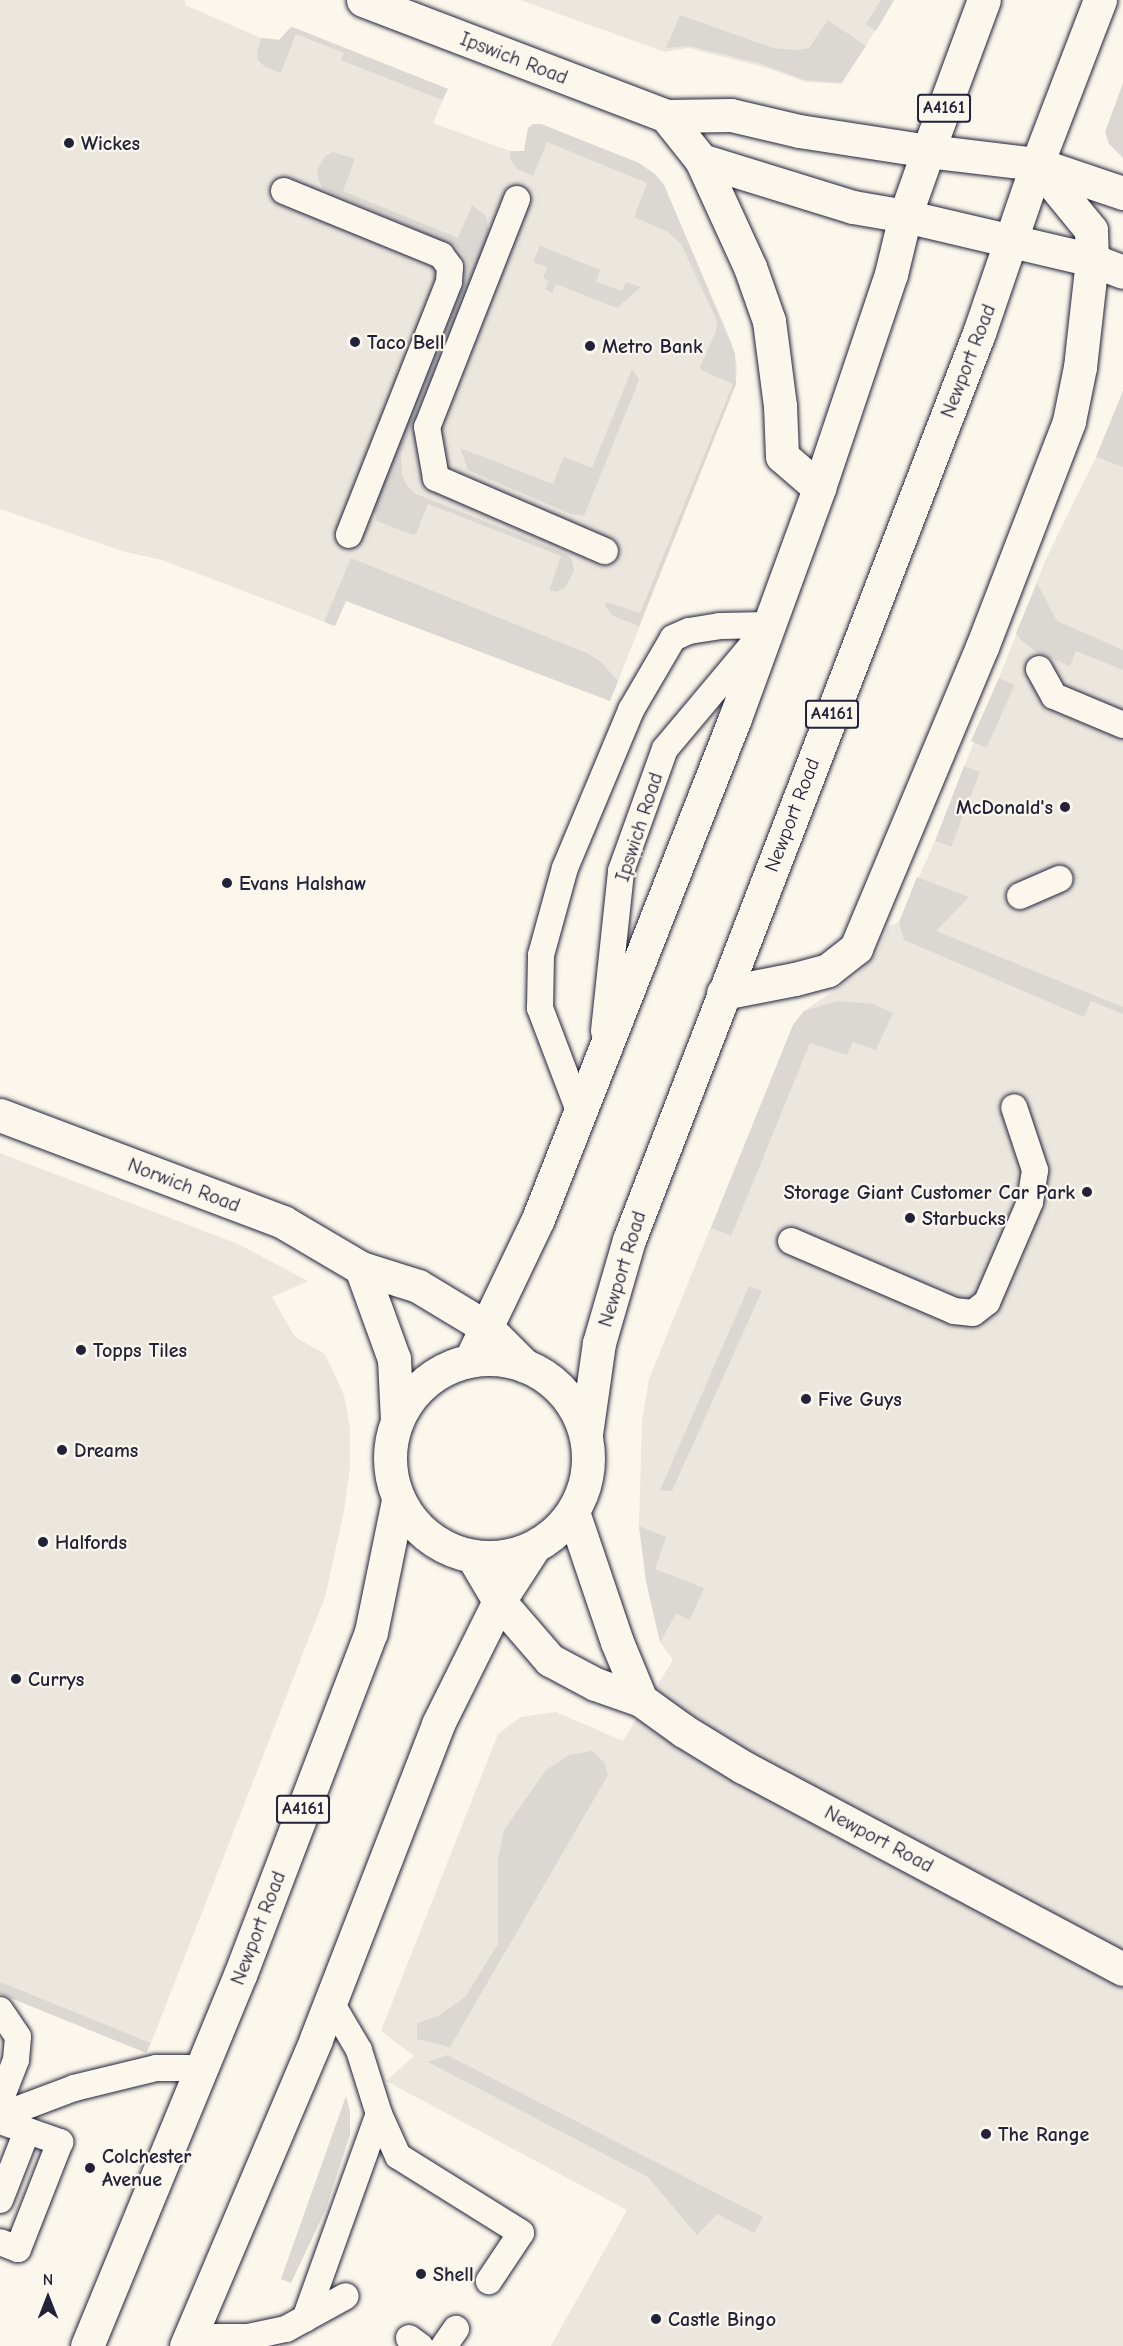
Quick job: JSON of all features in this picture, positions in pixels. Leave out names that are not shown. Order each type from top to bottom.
[{"type":"main road","name":"Ipswich Road","points":[[363,0],[402,6],[666,116],[731,116],[799,131],[928,151],[1037,164],[1123,193]]},
{"type":"main road","name":"A4161","points":[[471,1359],[538,1219],[581,1116],[769,625],[819,488],[891,273],[905,216],[984,0]]},
{"type":"main road","name":"Newport Road","points":[[586,1434],[599,1343],[629,1240],[979,333],[1037,164],[1100,0]]},
{"type":"main road","points":[[666,116],[701,160],[750,267],[769,321],[780,406],[782,456],[819,488]]},
{"type":"main road","points":[[701,160],[822,199],[1092,260],[1123,272]]},
{"type":"main road","points":[[723,993],[828,970],[856,948],[982,647],[1069,421],[1080,367],[1092,260],[1090,230],[1037,164]]},
{"type":"main road","name":"Norwich Road","points":[[0,1115],[283,1222],[361,1268],[418,1286],[486,1328],[525,1366]]},
{"type":"main road","points":[[361,1268],[394,1359],[397,1420]]},
{"type":"main road","name":"A4161","points":[[471,1359],[502,1359],[525,1366],[546,1377],[564,1392],[577,1412],[586,1434],[588,1466],[581,1496],[573,1512],[550,1537],[534,1547],[504,1557],[473,1557],[446,1548],[422,1532],[398,1501],[392,1481],[390,1450],[397,1420],[411,1396],[431,1378],[471,1359]]},
{"type":"main road","name":"Newport Road","points":[[87,2346],[203,2068],[371,1632],[398,1501]]},
{"type":"main road","name":"Newport Road","points":[[573,1512],[616,1642],[642,1700]]},
{"type":"main road","name":"A4161","points":[[188,2341],[330,2001],[438,1724],[500,1601],[534,1547]]},
{"type":"main road","name":"Newport Road","points":[[473,1557],[500,1601],[550,1660],[595,1684],[642,1700],[684,1731],[743,1767],[1123,1968]]},
{"type":"lane","points":[[284,191],[441,255],[450,267],[449,282],[349,535]]},
{"type":"lane","points":[[517,199],[427,427],[436,478],[605,551]]},
{"type":"lane","points":[[581,1116],[540,1008],[541,955],[565,868],[630,710],[673,638],[689,631],[720,626],[769,625]]},
{"type":"lane","name":"Ipswich Road","points":[[600,1067],[621,871],[665,749],[769,625]]},
{"type":"lane","points":[[1039,669],[1054,696],[1123,725]]},
{"type":"lane","points":[[1020,896],[1059,879]]},
{"type":"lane","points":[[791,1241],[954,1311],[973,1313],[987,1302],[1030,1202],[1035,1170],[1014,1107]]},
{"type":"lane","points":[[330,2001],[359,2050],[379,2114],[398,2156],[521,2233],[489,2281]]},
{"type":"lane","points":[[0,2010],[18,2037],[16,2060],[0,2101]]},
{"type":"lane","points":[[0,2116],[74,2088],[156,2068],[203,2068]]},
{"type":"lane","points":[[305,2319],[379,2114]]},
{"type":"lane","points":[[0,2121],[60,2142],[9,2245]]},
{"type":"lane","points":[[0,2200],[27,2131]]},
{"type":"lane","points":[[188,2341],[248,2337],[286,2329],[346,2296]]},
{"type":"shaded area","points":[[0,0],[185,0],[185,5],[261,38],[279,40],[291,27],[448,89],[433,123],[510,151],[524,151],[528,128],[533,124],[541,124],[639,163],[656,175],[664,185],[731,341],[737,365],[736,384],[610,701],[346,601],[335,626],[162,560],[122,551],[0,509]]},
{"type":"shaded area","points":[[520,0],[894,0],[842,84],[806,82],[767,68],[688,48],[665,52]]},
{"type":"shaded area","points":[[881,0],[894,0],[876,31],[866,24]]},
{"type":"shaded area","points":[[680,15],[773,48],[796,50],[809,48],[828,20],[866,46],[841,83],[804,80],[762,64],[689,46],[666,48]]},
{"type":"shaded area","points":[[291,27],[448,89],[442,100],[341,60],[344,53],[296,34],[281,73],[265,67],[258,60],[257,53],[261,38],[279,40]]},
{"type":"shaded area","points":[[1123,83],[1123,158],[1109,144],[1105,132]]},
{"type":"shaded area","points":[[533,124],[541,124],[639,163],[656,175],[664,185],[735,353],[736,384],[639,626],[613,616],[605,606],[607,602],[640,613],[733,384],[701,370],[700,367],[716,331],[717,321],[681,244],[668,232],[634,217],[647,183],[547,142],[533,176],[517,169],[510,159],[510,151],[524,151],[528,128]]},
{"type":"shaded area","points":[[333,152],[355,159],[343,191],[458,238],[472,205],[486,216],[489,234],[401,454],[402,476],[408,487],[416,494],[567,554],[572,560],[574,570],[566,587],[556,592],[549,590],[561,556],[428,504],[416,534],[413,535],[377,521],[373,507],[464,283],[467,262],[455,246],[323,189],[317,170],[325,156]]},
{"type":"shaded area","points":[[540,246],[600,270],[596,282],[622,291],[626,282],[641,287],[617,308],[556,284],[552,293],[545,289],[549,281],[543,278],[547,267],[533,262]]},
{"type":"shaded area","points":[[632,369],[639,380],[584,516],[571,514],[468,470],[460,448],[553,484],[564,457],[592,468]]},
{"type":"shaded area","points":[[1123,391],[1123,2346],[551,2346],[627,2210],[386,2081],[414,2056],[381,2031],[498,1734],[521,1717],[556,1712],[623,1741],[673,1660],[660,1642],[646,1581],[639,1526],[642,1421],[649,1379],[793,1025],[804,1011],[857,975],[878,951],[888,927],[899,922],[935,841],[1045,561],[1096,457]]},
{"type":"shaded area","points":[[1123,391],[1123,467],[1096,457]]},
{"type":"shaded area","points":[[351,558],[587,653],[601,662],[618,681],[610,701],[346,601],[335,626],[324,622]]},
{"type":"shaded area","points":[[1037,583],[1057,621],[1123,650],[1123,670],[1076,651],[1070,666],[1036,652],[1020,639],[1016,633]]},
{"type":"shaded area","points":[[999,678],[1015,685],[986,748],[971,741]]},
{"type":"shaded area","points":[[964,766],[980,772],[951,847],[935,841]]},
{"type":"shaded area","points":[[917,877],[969,897],[936,931],[1123,1007],[1123,1014],[1091,1001],[1084,1017],[904,940],[899,922]]},
{"type":"shaded area","points":[[837,1001],[874,1004],[893,1013],[876,1050],[853,1042],[847,1055],[810,1043],[731,1236],[711,1228],[793,1025],[804,1011]]},
{"type":"shaded area","points":[[0,1153],[238,1244],[308,1281],[272,1297],[295,1337],[325,1354],[344,1395],[350,1428],[350,1467],[344,1511],[325,1597],[148,2051],[0,1993]]},
{"type":"shaded area","points":[[749,1286],[762,1291],[672,1491],[660,1490]]},
{"type":"shaded area","points":[[639,1526],[666,1537],[655,1569],[704,1588],[690,1620],[676,1614],[660,1642],[646,1581]]},
{"type":"shaded area","points":[[592,1751],[604,1762],[608,1775],[450,2047],[417,2039],[417,2023],[438,2016],[465,1997],[498,1944],[498,1859],[504,1830],[546,1770],[569,1755]]},
{"type":"shaded area","points":[[0,1982],[150,2043],[146,2053],[0,1994]]},
{"type":"shaded area","points":[[447,2055],[763,2217],[754,2233],[717,2214],[697,2235],[648,2177],[428,2062]]},
{"type":"shaded area","points":[[346,2096],[350,2111],[350,2135],[325,2211],[291,2283],[281,2279]]},
{"type":"place","name":"Wickes","points":[[69,143]]},
{"type":"place","name":"Taco Bell","points":[[355,342]]},
{"type":"place","name":"Metro Bank","points":[[590,346]]},
{"type":"place","name":"McDonald's","points":[[1065,807]]},
{"type":"place","name":"Evans Halshaw","points":[[227,883]]},
{"type":"place","name":"Storage Giant Customer Car Park","points":[[1087,1192]]},
{"type":"place","name":"Starbucks","points":[[910,1218]]},
{"type":"place","name":"Topps Tiles","points":[[81,1350]]},
{"type":"place","name":"Five Guys","points":[[806,1399]]},
{"type":"place","name":"Dreams","points":[[62,1450]]},
{"type":"place","name":"Halfords","points":[[43,1542]]},
{"type":"place","name":"Currys","points":[[16,1679]]},
{"type":"place","name":"The Range","points":[[986,2134]]},
{"type":"place","name":"Colchester Avenue","points":[[90,2168]]},
{"type":"place","name":"Shell","points":[[421,2274]]},
{"type":"place","name":"Castle Bingo","points":[[656,2319]]}]
